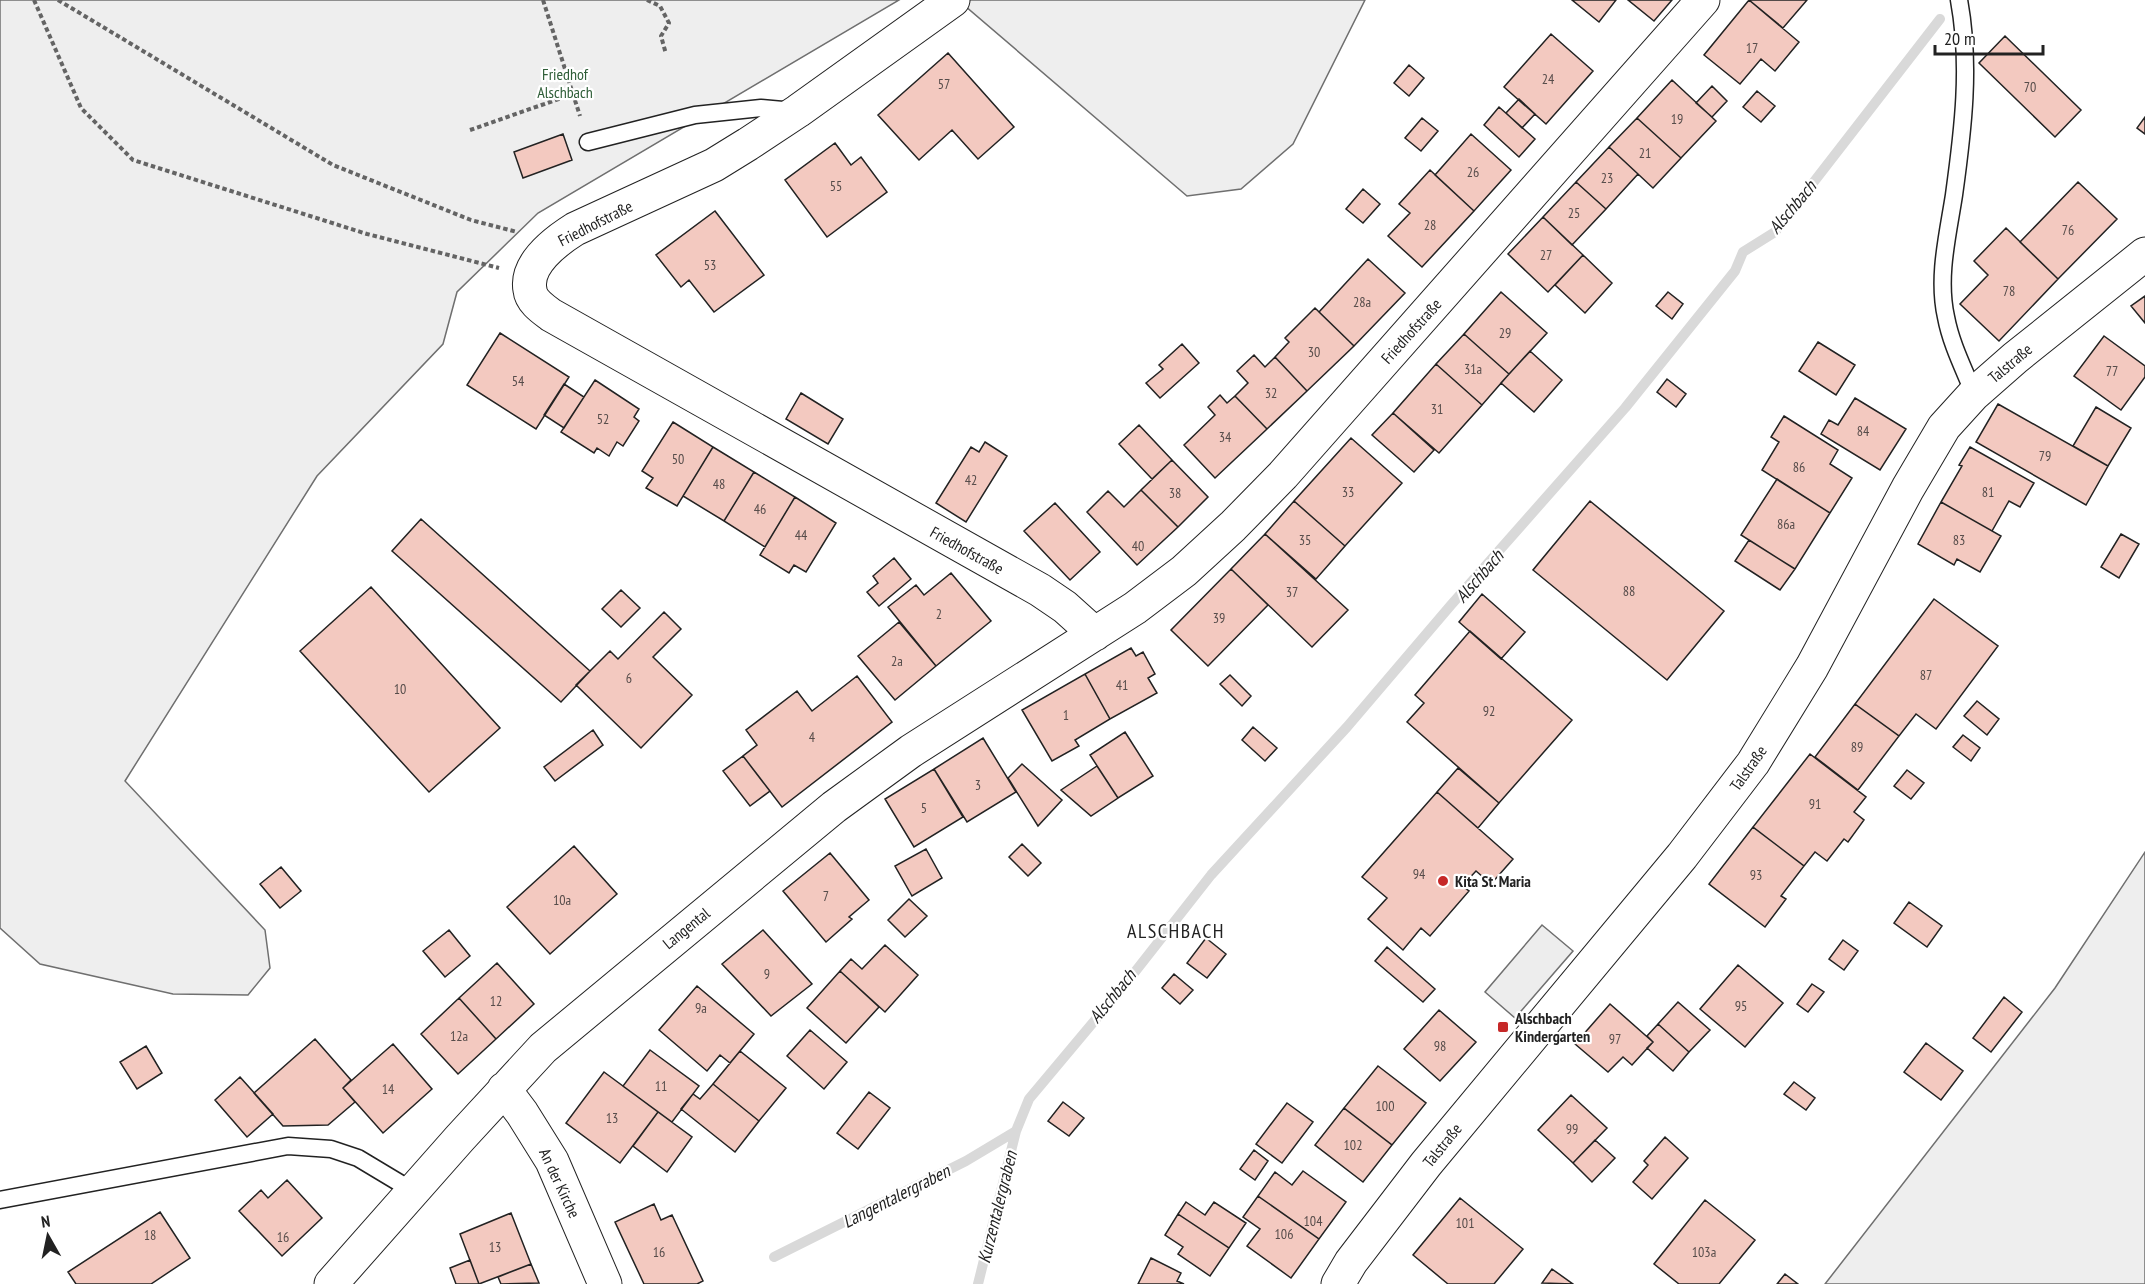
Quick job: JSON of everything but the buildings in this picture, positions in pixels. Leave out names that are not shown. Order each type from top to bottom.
[{"type":"street","name":"Friedhofstraße","points":[[953,0],[798,111],[714,165],[575,229],[556,241],[540,258],[531,276],[530,291],[536,302],[551,315],[1040,590],[1065,607],[1095,634],[1135,608],[1184,571],[1233,526],[1283,475],[1703,0]]},
{"type":"street","name":"Talstraße","points":[[1338,1284],[1426,1164],[1682,856],[1753,763],[1812,667],[1908,488],[1944,427],[1974,394],[2015,358],[2145,254]]},
{"type":"street","name":"Langental","points":[[331,1284],[543,1048],[834,807],[911,751],[1095,634]]},
{"type":"street","name":"An der Kirche","points":[[504,1089],[552,1161],[605,1284]]},
{"type":"lane","points":[[1959,0],[1966,72],[1963,130],[1943,270],[1945,316],[1974,394]]},
{"type":"lane","points":[[588,142],[695,115],[761,108],[798,111]]},
{"type":"lane","points":[[0,1200],[288,1146],[331,1149],[357,1158],[413,1191]]},
{"type":"path","points":[[34,0],[81,108],[133,160],[367,234],[531,276]]},
{"type":"path","points":[[58,0],[333,165],[471,220],[556,241]]},
{"type":"path","points":[[543,0],[588,142]]},
{"type":"path","points":[[647,0],[660,6],[669,23],[661,36],[666,54]]},
{"type":"path","points":[[470,130],[573,94]]},
{"type":"green space","name":"Friedhof Alschbach","points":[[0,0],[899,0],[538,213],[457,292],[443,344],[317,476],[125,781],[265,930],[270,968],[248,995],[173,994],[40,964],[0,928]]},
{"type":"green space","points":[[958,0],[1365,0],[1293,144],[1241,189],[1187,196]]},
{"type":"green space","points":[[2145,852],[2145,1284],[1825,1284],[2055,988]]},
{"type":"shaded area","points":[[1542,925],[1573,951],[1515,1018],[1485,992]]},
{"type":"waterway","name":"Alschbach","points":[[978,1284],[1016,1131],[1029,1099],[1127,982],[1211,875],[1347,727],[1625,408],[1735,271],[1743,252],[1775,232],[1940,19]]},
{"type":"waterway","name":"Langentalergraben","points":[[774,1257],[966,1161],[1016,1131]]},
{"type":"place","name":"Kita St. Maria","points":[[1443,881]]},
{"type":"place","name":"Alschbach Kindergarten","points":[[1503,1027]]},
{"type":"district","name":"ALSCHBACH","points":[[1176,931]]},
{"type":"water label","name":"Kurzentalergraben","points":[[997,1207]]}]
